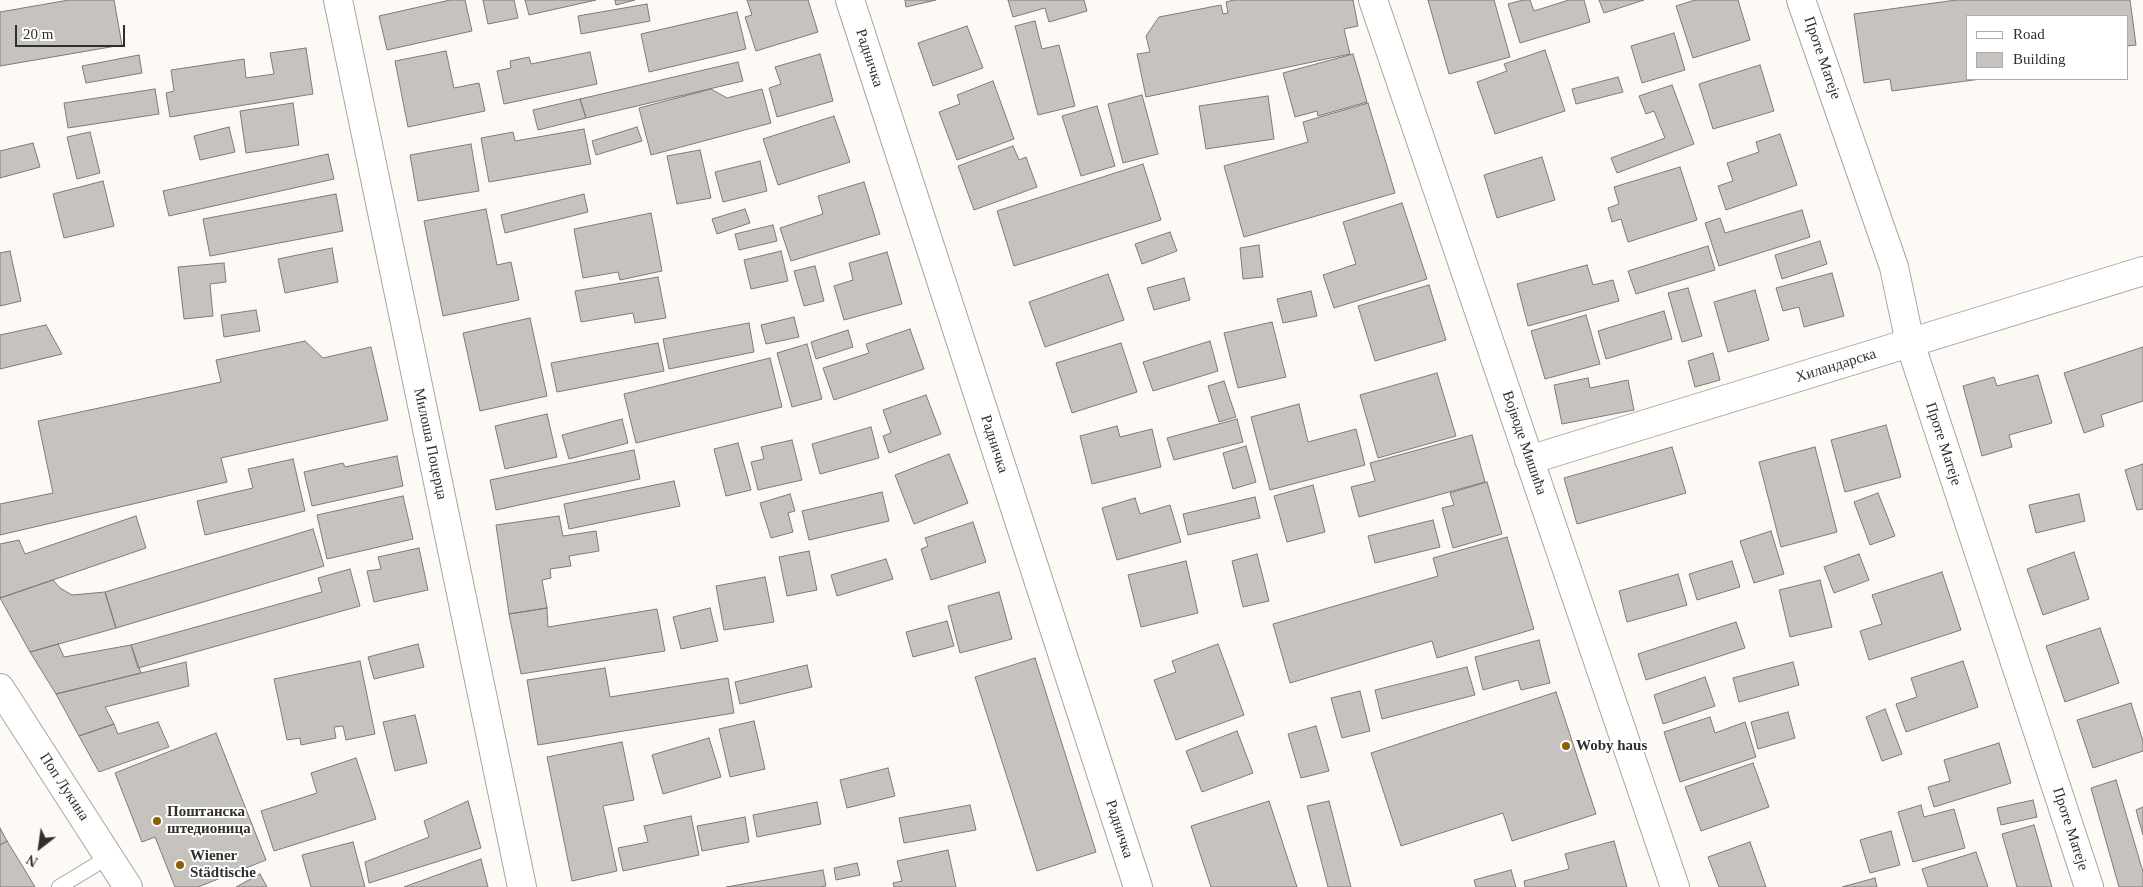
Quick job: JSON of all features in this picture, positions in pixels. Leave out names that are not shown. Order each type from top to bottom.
[{"type":"street","name":"Милоша Поцерца","points":[[338,0],[522,887]]},
{"type":"street","name":"Радничка","points":[[850,0],[1138,887]]},
{"type":"street","name":"Војводе Мишића","points":[[1374,0],[1675,887]]},
{"type":"street","name":"Проте Матеје","points":[[1802,0],[1894,267],[1910,344],[2089,887]]},
{"type":"street","name":"Хиландарска","points":[[1530,460],[2143,271]]},
{"type":"street","name":"Поп Лукина","points":[[0,688],[110,856],[128,887]]},
{"type":"lane","points":[[59,887],[110,856]]},
{"type":"building","points":[[69,0],[114,0],[122,45],[0,66],[0,12]]},
{"type":"building","points":[[450,0],[465,0],[472,31],[387,50],[379,16]]},
{"type":"building","points":[[483,0],[514,0],[518,18],[488,24]]},
{"type":"building","points":[[525,0],[596,0],[529,15]]},
{"type":"building","points":[[615,0],[635,0],[616,5]]},
{"type":"building","points":[[747,0],[808,0],[818,32],[756,51],[745,17],[752,15]]},
{"type":"building","points":[[905,0],[936,0],[906,7]]},
{"type":"building","points":[[1008,0],[1084,0],[1087,11],[1049,22],[1045,8],[1013,17]]},
{"type":"building","points":[[1234,0],[1353,0],[1358,26],[1344,29],[1350,54],[1146,97],[1137,54],[1150,52],[1146,36],[1159,17],[1221,5],[1223,14],[1228,13],[1226,2]]},
{"type":"building","points":[[1428,0],[1494,0],[1510,57],[1449,74]]},
{"type":"building","points":[[1530,0],[1534,11],[1569,0],[1584,0],[1590,22],[1520,43],[1508,4]]},
{"type":"building","points":[[1599,0],[1644,0],[1604,13]]},
{"type":"building","points":[[1695,0],[1738,0],[1750,40],[1693,58],[1676,6]]},
{"type":"building","points":[[1956,0],[2130,0],[2136,45],[2128,46],[2128,15],[1966,15],[1966,80],[1974,80],[1892,91],[1890,79],[1864,83],[1854,14]]},
{"type":"building","points":[[647,4],[650,21],[581,34],[578,16]]},
{"type":"building","points":[[737,12],[746,49],[649,72],[641,34]]},
{"type":"building","points":[[1035,21],[1042,49],[1059,45],[1075,106],[1038,115],[1015,26]]},
{"type":"building","points":[[967,26],[983,68],[933,86],[918,43]]},
{"type":"building","points":[[1674,33],[1685,70],[1642,83],[1631,46]]},
{"type":"building","points":[[306,48],[313,94],[170,117],[166,93],[174,91],[171,70],[244,59],[246,78],[274,74],[270,53]]},
{"type":"building","points":[[1545,50],[1565,111],[1495,134],[1477,82],[1507,71],[1504,64]]},
{"type":"building","points":[[446,51],[454,88],[479,83],[485,111],[408,127],[395,61]]},
{"type":"building","points":[[590,52],[597,84],[504,104],[497,71],[511,68],[510,61],[529,57],[531,64]]},
{"type":"building","points":[[820,54],[833,101],[777,117],[769,88],[781,84],[775,67]]},
{"type":"building","points":[[1353,54],[1367,102],[1318,116],[1317,111],[1295,117],[1283,73]]},
{"type":"building","points":[[139,55],[142,73],[86,83],[82,66]]},
{"type":"building","points":[[738,62],[743,81],[586,118],[580,99]]},
{"type":"building","points":[[1760,65],[1774,111],[1713,129],[1699,84]]},
{"type":"building","points":[[1618,77],[1623,92],[1576,104],[1572,89]]},
{"type":"building","points":[[993,81],[1014,139],[957,160],[939,112],[960,104],[957,95]]},
{"type":"building","points":[[1672,85],[1694,144],[1617,173],[1611,158],[1665,138],[1654,111],[1646,114],[1639,96]]},
{"type":"building","points":[[155,89],[159,114],[68,128],[64,103]]},
{"type":"building","points":[[711,89],[727,98],[762,89],[771,123],[651,155],[639,108]]},
{"type":"building","points":[[1142,95],[1158,154],[1123,163],[1108,104]]},
{"type":"building","points":[[1268,96],[1274,139],[1206,149],[1199,106]]},
{"type":"building","points":[[580,99],[586,118],[538,130],[533,110]]},
{"type":"building","points":[[293,103],[299,145],[246,153],[240,111]]},
{"type":"building","points":[[1368,103],[1395,193],[1244,237],[1224,166],[1308,142],[1303,122]]},
{"type":"building","points":[[1097,106],[1115,166],[1081,176],[1062,116]]},
{"type":"building","points":[[834,116],[850,162],[778,185],[763,139]]},
{"type":"building","points":[[229,127],[235,152],[200,160],[194,136]]},
{"type":"building","points":[[637,127],[642,141],[596,155],[592,141]]},
{"type":"building","points":[[584,129],[591,164],[489,182],[481,138],[513,132],[515,141]]},
{"type":"building","points":[[90,132],[100,173],[77,179],[67,137]]},
{"type":"building","points":[[1780,134],[1797,185],[1726,210],[1718,186],[1733,181],[1727,163],[1759,152],[1756,142]]},
{"type":"building","points":[[33,143],[40,167],[0,178],[0,151]]},
{"type":"building","points":[[471,144],[479,191],[418,201],[410,155]]},
{"type":"building","points":[[1013,146],[1019,160],[1026,157],[1037,187],[974,210],[958,166]]},
{"type":"building","points":[[700,150],[711,198],[677,204],[667,156]]},
{"type":"building","points":[[328,154],[334,179],[169,216],[163,191]]},
{"type":"building","points":[[1542,157],[1555,200],[1497,218],[1484,175]]},
{"type":"building","points":[[760,161],[767,191],[723,202],[715,172]]},
{"type":"building","points":[[1143,164],[1161,220],[1014,266],[997,211]]},
{"type":"building","points":[[1680,167],[1697,220],[1628,242],[1621,219],[1612,222],[1608,208],[1619,204],[1614,187]]},
{"type":"building","points":[[103,181],[114,226],[64,238],[53,194]]},
{"type":"building","points":[[864,182],[880,234],[791,261],[780,228],[823,214],[818,196]]},
{"type":"building","points":[[336,194],[343,231],[210,256],[203,219]]},
{"type":"building","points":[[584,194],[588,212],[505,233],[501,215]]},
{"type":"building","points":[[1402,203],[1427,279],[1334,308],[1323,275],[1356,264],[1343,222]]},
{"type":"building","points":[[486,209],[497,265],[511,262],[519,300],[443,316],[424,221]]},
{"type":"building","points":[[745,209],[750,223],[717,234],[712,219]]},
{"type":"building","points":[[1802,210],[1810,237],[1719,266],[1705,223],[1720,218],[1725,233]]},
{"type":"building","points":[[651,213],[662,271],[620,280],[618,272],[583,278],[574,229]]},
{"type":"building","points":[[773,225],[777,241],[739,250],[735,234]]},
{"type":"building","points":[[1170,232],[1177,251],[1142,264],[1135,244]]},
{"type":"building","points":[[1820,241],[1827,264],[1782,279],[1775,255]]},
{"type":"building","points":[[1259,245],[1263,277],[1243,279],[1240,248]]},
{"type":"building","points":[[1708,246],[1715,270],[1636,294],[1628,271]]},
{"type":"building","points":[[332,248],[338,282],[285,293],[278,259]]},
{"type":"building","points":[[10,251],[21,301],[0,306],[0,253]]},
{"type":"building","points":[[781,251],[788,281],[751,289],[744,260]]},
{"type":"building","points":[[887,252],[902,304],[844,320],[834,286],[853,280],[849,263]]},
{"type":"building","points":[[224,263],[226,282],[210,284],[213,316],[184,319],[178,267]]},
{"type":"building","points":[[1587,265],[1593,285],[1613,280],[1619,301],[1528,326],[1517,284]]},
{"type":"building","points":[[815,266],[824,301],[804,306],[794,271]]},
{"type":"building","points":[[1832,273],[1844,316],[1804,327],[1799,307],[1783,311],[1776,288]]},
{"type":"building","points":[[1108,274],[1124,320],[1045,347],[1029,302]]},
{"type":"building","points":[[658,277],[666,318],[635,323],[633,313],[581,322],[575,291]]},
{"type":"building","points":[[1184,278],[1190,300],[1154,310],[1147,288]]},
{"type":"building","points":[[1429,285],[1446,340],[1375,361],[1358,306]]},
{"type":"building","points":[[1688,288],[1702,336],[1682,342],[1668,293]]},
{"type":"building","points":[[1755,290],[1769,340],[1728,352],[1714,302]]},
{"type":"building","points":[[1311,291],[1317,316],[1283,323],[1277,299]]},
{"type":"building","points":[[256,310],[260,331],[224,337],[221,315]]},
{"type":"building","points":[[1664,311],[1672,339],[1606,359],[1598,331]]},
{"type":"building","points":[[1586,315],[1600,364],[1545,379],[1531,331]]},
{"type":"building","points":[[794,317],[799,337],[766,344],[761,325]]},
{"type":"building","points":[[530,318],[547,396],[480,411],[463,333]]},
{"type":"building","points":[[1272,322],[1286,377],[1238,388],[1224,333]]},
{"type":"building","points":[[749,323],[754,352],[669,369],[663,339]]},
{"type":"building","points":[[46,325],[62,354],[0,369],[0,335]]},
{"type":"building","points":[[910,329],[924,369],[834,400],[823,368],[869,353],[866,344]]},
{"type":"building","points":[[848,330],[853,347],[816,359],[811,342]]},
{"type":"building","points":[[305,341],[323,358],[371,347],[388,420],[221,458],[227,482],[0,535],[0,504],[53,493],[38,421],[221,382],[216,360]]},
{"type":"building","points":[[1210,341],[1218,371],[1153,391],[1143,362]]},
{"type":"building","points":[[658,343],[664,371],[557,392],[551,363]]},
{"type":"building","points":[[1121,343],[1137,392],[1072,413],[1056,363]]},
{"type":"building","points":[[807,344],[822,399],[792,407],[777,353]]},
{"type":"building","points":[[2143,347],[2143,401],[2101,415],[2104,426],[2084,433],[2064,373]]},
{"type":"building","points":[[1713,353],[1720,380],[1695,387],[1688,361]]},
{"type":"building","points":[[770,358],[782,407],[636,443],[624,394]]},
{"type":"building","points":[[1437,373],[1456,436],[1378,458],[1360,395]]},
{"type":"building","points":[[2038,375],[2052,423],[2009,435],[2012,447],[1982,456],[1963,386],[1994,377],[1997,386]]},
{"type":"building","points":[[1588,378],[1590,388],[1628,380],[1634,410],[1562,424],[1554,385]]},
{"type":"building","points":[[1224,381],[1236,417],[1219,422],[1208,386]]},
{"type":"building","points":[[926,395],[941,434],[889,453],[883,436],[891,433],[883,410]]},
{"type":"building","points":[[1299,404],[1308,442],[1356,429],[1365,465],[1270,490],[1251,417]]},
{"type":"building","points":[[547,414],[557,457],[505,469],[495,426]]},
{"type":"building","points":[[622,419],[628,443],[569,459],[562,435]]},
{"type":"building","points":[[1237,419],[1243,442],[1174,460],[1167,438]]},
{"type":"building","points":[[1886,425],[1901,477],[1845,492],[1831,440]]},
{"type":"building","points":[[1117,426],[1120,437],[1152,429],[1161,467],[1092,484],[1080,436]]},
{"type":"building","points":[[871,427],[879,458],[820,474],[812,444]]},
{"type":"building","points":[[1472,435],[1485,482],[1359,517],[1351,487],[1375,481],[1370,463]]},
{"type":"building","points":[[792,440],[802,480],[758,490],[751,462],[764,459],[761,447]]},
{"type":"building","points":[[738,443],[751,490],[726,496],[714,449]]},
{"type":"building","points":[[1246,446],[1256,482],[1233,489],[1223,453]]},
{"type":"building","points":[[1672,447],[1686,493],[1577,524],[1564,478]]},
{"type":"building","points":[[1815,447],[1837,532],[1781,547],[1759,462]]},
{"type":"building","points":[[634,450],[640,479],[496,510],[490,480]]},
{"type":"building","points":[[949,454],[968,503],[914,524],[895,475]]},
{"type":"building","points":[[397,456],[403,486],[312,506],[304,472],[343,463],[345,467]]},
{"type":"building","points":[[293,459],[305,511],[205,535],[197,501],[253,488],[248,469]]},
{"type":"building","points":[[2143,464],[2143,509],[2137,510],[2125,470]]},
{"type":"building","points":[[674,481],[680,506],[569,529],[564,504]]},
{"type":"building","points":[[1487,482],[1502,534],[1453,548],[1442,508],[1454,505],[1450,493]]},
{"type":"building","points":[[1313,485],[1325,532],[1287,542],[1274,496]]},
{"type":"building","points":[[882,492],[889,521],[809,540],[802,511]]},
{"type":"building","points":[[1878,493],[1895,536],[1870,545],[1854,502]]},
{"type":"building","points":[[790,494],[795,511],[788,513],[793,532],[771,538],[760,503]]},
{"type":"building","points":[[2079,494],[2085,521],[2036,533],[2029,505]]},
{"type":"building","points":[[403,496],[413,539],[327,559],[317,515]]},
{"type":"building","points":[[1255,497],[1260,518],[1188,535],[1183,514]]},
{"type":"building","points":[[1135,498],[1140,514],[1170,505],[1181,542],[1117,560],[1102,508]]},
{"type":"building","points":[[136,516],[146,548],[0,598],[0,544],[19,540],[25,554]]},
{"type":"building","points":[[559,516],[563,536],[596,531],[599,551],[569,556],[571,566],[550,569],[551,578],[542,580],[547,608],[509,614],[496,525]]},
{"type":"building","points":[[1433,520],[1440,547],[1375,563],[1368,536]]},
{"type":"building","points":[[973,522],[986,562],[931,580],[921,549],[928,546],[925,538]]},
{"type":"building","points":[[313,529],[324,566],[116,628],[105,592]]},
{"type":"building","points":[[1771,531],[1784,574],[1754,583],[1740,541]]},
{"type":"building","points":[[1507,537],[1534,629],[1437,658],[1432,641],[1290,683],[1273,624],[1438,576],[1433,558]]},
{"type":"building","points":[[419,548],[428,590],[374,602],[367,571],[381,569],[378,557]]},
{"type":"building","points":[[809,551],[817,590],[787,596],[779,557]]},
{"type":"building","points":[[2074,552],[2089,599],[2043,615],[2027,569]]},
{"type":"building","points":[[1257,554],[1269,601],[1243,607],[1232,561]]},
{"type":"building","points":[[1859,554],[1869,580],[1834,593],[1824,567]]},
{"type":"building","points":[[886,559],[893,579],[837,596],[831,575]]},
{"type":"building","points":[[1186,561],[1198,613],[1141,627],[1128,575]]},
{"type":"building","points":[[1732,561],[1740,587],[1697,600],[1689,574]]},
{"type":"building","points":[[350,569],[360,606],[138,668],[131,645],[322,592],[318,578]]},
{"type":"building","points":[[1942,572],[1961,630],[1869,660],[1860,631],[1882,624],[1872,595]]},
{"type":"building","points":[[1678,574],[1687,605],[1627,622],[1619,591]]},
{"type":"building","points":[[765,577],[774,622],[724,630],[716,586]]},
{"type":"building","points":[[53,580],[60,588],[72,595],[105,592],[116,628],[30,652],[0,598]]},
{"type":"building","points":[[1820,580],[1832,627],[1790,637],[1779,590]]},
{"type":"building","points":[[999,592],[1012,639],[960,653],[948,606]]},
{"type":"building","points":[[547,608],[548,627],[657,609],[665,651],[521,674],[509,614]]},
{"type":"building","points":[[710,608],[718,641],[681,649],[673,617]]},
{"type":"building","points":[[947,621],[954,646],[913,657],[906,632]]},
{"type":"building","points":[[1736,622],[1745,648],[1646,680],[1638,654]]},
{"type":"building","points":[[2100,628],[2119,683],[2065,702],[2046,646]]},
{"type":"building","points":[[1539,640],[1550,683],[1521,690],[1518,680],[1483,690],[1475,657]]},
{"type":"building","points":[[58,644],[64,657],[131,645],[141,673],[56,694],[30,652]]},
{"type":"building","points":[[418,644],[424,667],[374,679],[368,657]]},
{"type":"building","points":[[1218,644],[1244,715],[1176,740],[1154,680],[1176,672],[1172,661]]},
{"type":"building","points":[[1035,658],[1096,852],[1037,871],[975,677]]},
{"type":"building","points":[[360,661],[375,734],[346,740],[343,726],[334,727],[336,738],[301,745],[300,738],[287,740],[274,679]]},
{"type":"building","points":[[1963,661],[1978,707],[1906,732],[1896,704],[1917,697],[1911,678]]},
{"type":"building","points":[[186,662],[189,686],[105,707],[114,724],[79,736],[56,694]]},
{"type":"building","points":[[1793,662],[1799,685],[1739,702],[1733,678]]},
{"type":"building","points":[[807,665],[812,687],[740,704],[735,682]]},
{"type":"building","points":[[1467,667],[1475,695],[1382,719],[1375,690]]},
{"type":"building","points":[[605,668],[610,697],[728,678],[734,713],[538,745],[527,680]]},
{"type":"building","points":[[1705,677],[1715,706],[1663,724],[1654,695]]},
{"type":"building","points":[[1360,691],[1370,731],[1342,738],[1331,698]]},
{"type":"building","points":[[1556,692],[1596,814],[1512,841],[1503,813],[1401,846],[1371,753]]},
{"type":"building","points":[[2131,703],[2143,741],[2143,751],[2093,768],[2077,720]]},
{"type":"building","points":[[1885,709],[1902,754],[1882,761],[1866,717]]},
{"type":"building","points":[[1788,712],[1795,738],[1758,749],[1751,722]]},
{"type":"building","points":[[415,715],[427,763],[395,771],[383,722]]},
{"type":"building","points":[[1710,717],[1715,733],[1745,722],[1756,757],[1680,782],[1664,732]]},
{"type":"building","points":[[754,721],[765,769],[730,777],[719,729]]},
{"type":"building","points":[[158,722],[169,747],[99,772],[79,736],[114,724],[118,734]]},
{"type":"building","points":[[1316,726],[1329,771],[1301,778],[1288,734]]},
{"type":"building","points":[[1237,731],[1253,773],[1202,792],[1186,751]]},
{"type":"building","points":[[216,733],[266,860],[198,887],[175,887],[155,837],[142,842],[115,773]]},
{"type":"building","points":[[709,738],[721,777],[663,794],[652,755]]},
{"type":"building","points":[[622,742],[634,800],[603,806],[617,871],[572,881],[547,757]]},
{"type":"building","points":[[1999,743],[2011,783],[1934,807],[1928,787],[1950,781],[1944,760]]},
{"type":"building","points":[[356,758],[376,819],[274,851],[261,811],[317,793],[311,773]]},
{"type":"building","points":[[1753,763],[1769,807],[1701,831],[1685,787]]},
{"type":"building","points":[[888,768],[895,796],[847,808],[840,780]]},
{"type":"building","points":[[2116,780],[2143,872],[2143,887],[2119,887],[2091,788]]},
{"type":"building","points":[[2033,800],[2037,817],[2001,825],[1997,808]]},
{"type":"building","points":[[468,801],[481,848],[369,883],[365,862],[429,837],[424,821]]},
{"type":"building","points":[[1269,801],[1297,887],[1211,887],[1191,826]]},
{"type":"building","points":[[1329,801],[1351,887],[1328,887],[1307,806]]},
{"type":"building","points":[[817,802],[821,824],[757,837],[753,815]]},
{"type":"building","points":[[970,805],[976,830],[904,843],[899,818]]},
{"type":"building","points":[[1921,805],[1924,817],[1954,809],[1965,848],[1913,862],[1898,812]]},
{"type":"building","points":[[2143,807],[2143,835],[2136,810]]},
{"type":"building","points":[[691,816],[699,855],[623,871],[618,848],[648,842],[644,826]]},
{"type":"building","points":[[745,817],[749,842],[702,851],[697,826]]},
{"type":"building","points":[[2034,825],[2052,887],[2017,887],[2002,834]]},
{"type":"building","points":[[0,828],[7,841],[0,845]]},
{"type":"building","points":[[1891,831],[1900,865],[1870,873],[1860,840]]},
{"type":"building","points":[[7,841],[35,887],[0,887],[0,845]]},
{"type":"building","points":[[1614,841],[1627,887],[1525,887],[1524,881],[1569,869],[1565,854]]},
{"type":"building","points":[[353,842],[365,887],[311,887],[302,855]]},
{"type":"building","points":[[1750,842],[1766,887],[1719,887],[1708,857]]},
{"type":"building","points":[[948,850],[956,887],[894,887],[893,883],[902,881],[897,861]]},
{"type":"building","points":[[1976,852],[1988,887],[1928,887],[1922,869]]},
{"type":"building","points":[[481,859],[488,887],[404,887]]},
{"type":"building","points":[[857,863],[860,875],[836,880],[834,868]]},
{"type":"building","points":[[823,870],[826,886],[726,887]]},
{"type":"building","points":[[1511,870],[1516,887],[1476,887],[1474,880]]},
{"type":"building","points":[[260,874],[267,887],[236,887]]},
{"type":"building","points":[[1875,878],[1877,887],[1842,887]]},
{"type":"place","name":"Woby haus","points":[[1566,746]]},
{"type":"place","name":"Поштанска штедионица","points":[[157,821]]},
{"type":"place","name":"Wiener Städtische","points":[[180,865]]}]
